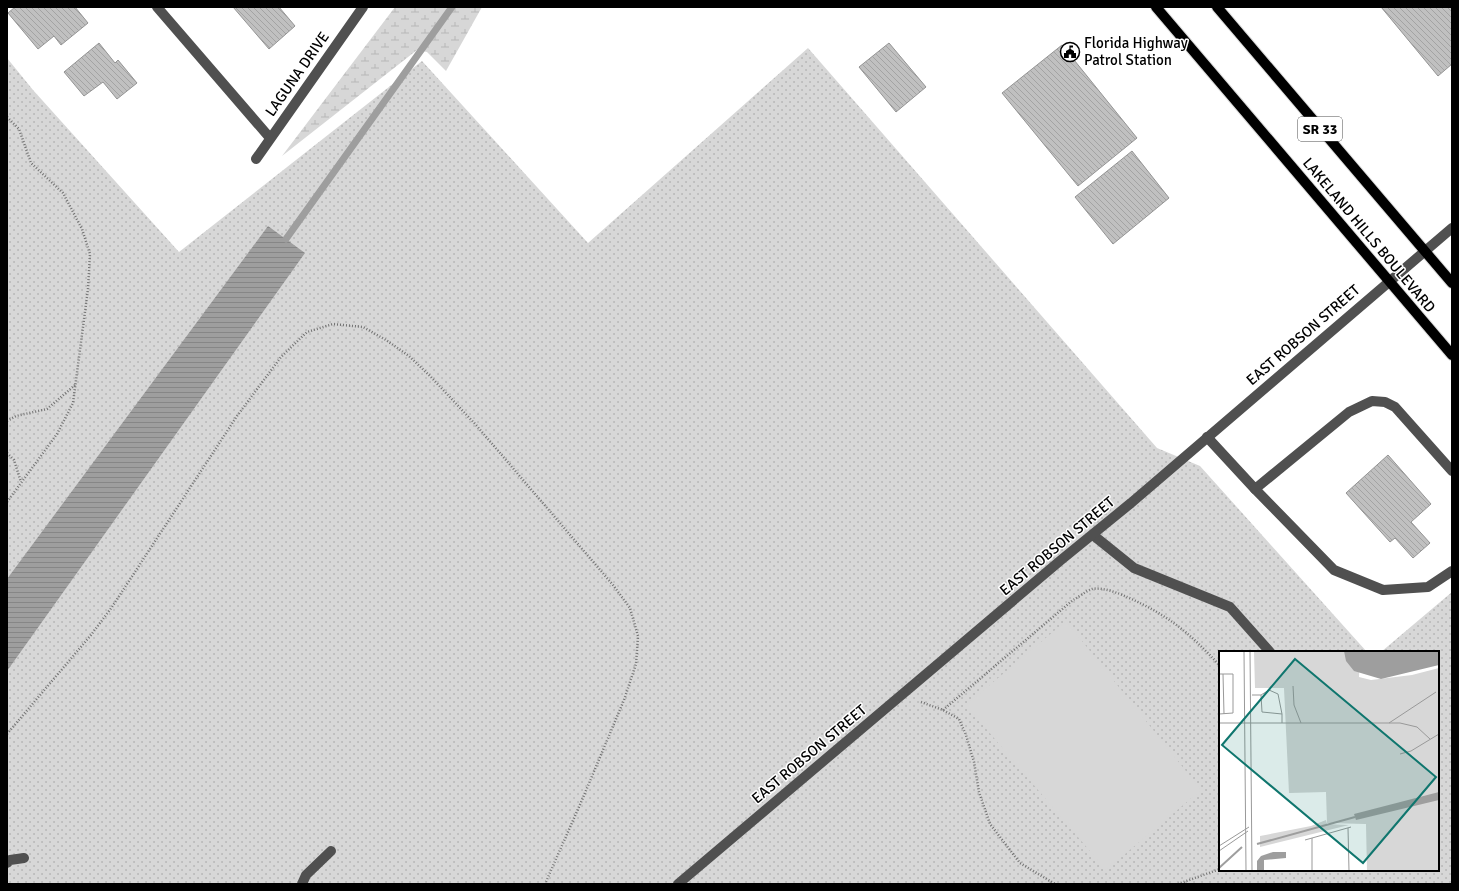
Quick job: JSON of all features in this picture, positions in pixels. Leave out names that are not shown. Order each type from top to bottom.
[{"type":"main road","name":"LAKELAND HILLS BOULEVARD","points":[[1156,7],[1388,282],[1452,355]]},
{"type":"main road","name":"LAKELAND HILLS BOULEVARD","points":[[1217,7],[1452,283]]},
{"type":"street","points":[[157,7],[270,138]]},
{"type":"street","name":"LAGUNA DRIVE","points":[[256,159],[363,7]]},
{"type":"street","name":"EAST ROBSON STREET","points":[[678,884],[1093,535],[1452,228]]},
{"type":"street","points":[[1255,489],[1349,412],[1372,401],[1385,402],[1395,407],[1452,471]]},
{"type":"street","points":[[1207,437],[1334,570],[1383,590],[1428,587],[1452,571]]},
{"type":"street","points":[[1093,535],[1134,568],[1230,607],[1269,651]]},
{"type":"street","points":[[302,884],[306,875],[331,851]]},
{"type":"street","points":[[7,863],[10,860],[24,858]]},
{"type":"path","points":[[7,117],[19,129],[31,163],[63,193],[82,229],[90,254],[88,289],[73,403],[57,434],[7,502]]},
{"type":"path","points":[[7,734],[91,635],[143,561],[237,416],[282,357],[307,332],[333,324],[363,327],[408,356],[431,377],[551,511],[614,585],[630,608],[638,636],[636,664],[624,700],[545,884]]},
{"type":"path","points":[[7,421],[16,416],[47,409],[75,385]]},
{"type":"path","points":[[7,453],[14,460],[21,483]]},
{"type":"path","points":[[943,710],[1073,600],[1092,589],[1114,592],[1148,607],[1172,620],[1187,632],[1219,665]]},
{"type":"path","points":[[901,696],[943,710],[959,719],[966,735],[974,762],[979,792],[990,824],[1020,863],[1055,884]]},
{"type":"path","points":[[1178,884],[1219,869]]},
{"type":"green space","points":[[395,7],[482,7],[446,71],[427,52],[417,50],[282,156]]},
{"type":"green space","points":[[808,48],[1157,448],[1200,466],[1366,651],[1219,651],[1219,871],[1439,871],[1439,651],[1382,651],[1452,592],[1452,884],[7,884],[7,58],[33,90],[179,252],[422,61],[588,243]]},
{"type":"green space","points":[[1066,621],[1201,790],[1106,870],[966,705]]},
{"type":"shaded area","points":[[268,226],[305,253],[7,671],[7,579]]},
{"type":"building","points":[[15,7],[75,7],[88,23],[61,45],[54,36],[38,49],[8,13]]},
{"type":"building","points":[[233,7],[279,7],[295,26],[269,49]]},
{"type":"building","points":[[1381,7],[1452,7],[1452,64],[1438,76]]},
{"type":"building","points":[[99,43],[115,63],[118,60],[137,83],[117,99],[103,82],[84,96],[64,72]]},
{"type":"building","points":[[889,43],[926,87],[896,112],[859,67]]},
{"type":"building","points":[[1062,45],[1137,138],[1078,186],[1002,93]]},
{"type":"building","points":[[1132,151],[1169,198],[1113,244],[1075,197]]},
{"type":"building","points":[[1388,455],[1431,504],[1411,522],[1430,543],[1413,558],[1395,538],[1390,542],[1346,493]]},
{"type":"waterway","points":[[286,239],[452,7]]},
{"type":"place","name":"Florida Highway Patrol Station","points":[[1070,52]]}]
